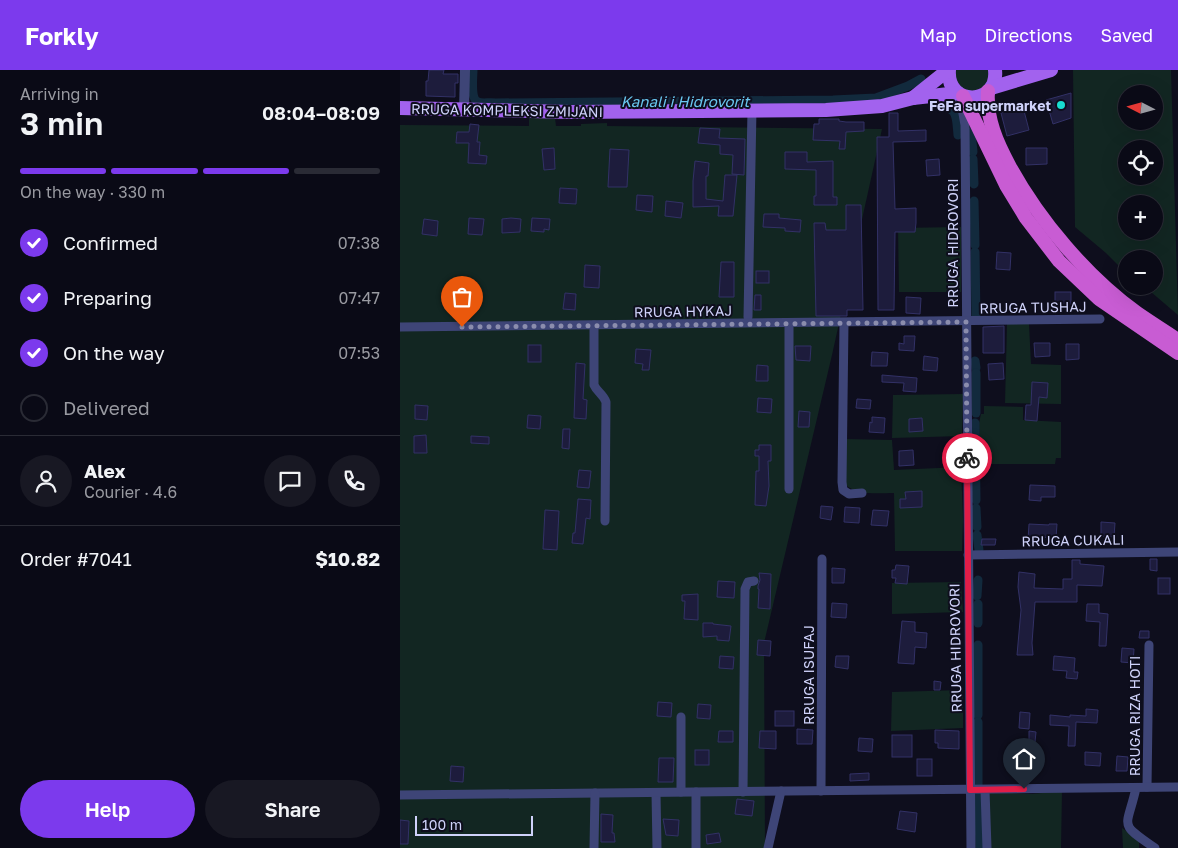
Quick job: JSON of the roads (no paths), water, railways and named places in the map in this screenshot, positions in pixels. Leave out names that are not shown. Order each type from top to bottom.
[{"type":"highway","points":[[990,90],[988,111],[991,125],[1008,163],[1037,209],[1068,249],[1106,287],[1136,312],[1178,340]]},
{"type":"highway","points":[[957,95],[1006,186],[1026,218],[1059,261],[1099,299],[1178,353]]},
{"type":"main road","name":"RRUGA KOMPLEKSI ZMIJANI","points":[[913,98],[949,70]]},
{"type":"main road","points":[[949,70],[950,82],[957,95]]},
{"type":"main road","points":[[990,90],[994,82],[995,70]]},
{"type":"main road","points":[[1012,70],[1034,75]]},
{"type":"main road","points":[[990,90],[1051,70]]},
{"type":"main road","name":"RRUGA KOMPLEKSI ZMIJANI","points":[[400,108],[571,112],[863,108],[882,106],[913,98],[957,95],[976,98],[990,90]]},
{"type":"street","points":[[464,110],[465,70]]},
{"type":"street","name":"RRUGA HIDROVORI","points":[[957,95],[956,98],[960,103],[964,118]]},
{"type":"street","name":"RRUGA HIDROVORI","points":[[957,95],[965,109],[971,848]]},
{"type":"street","points":[[748,317],[752,110]]},
{"type":"street","name":"RRUGA TUSHAJ","points":[[966,322],[1100,319]]},
{"type":"street","name":"RRUGA HYKAJ","points":[[400,327],[966,322]]},
{"type":"street","points":[[844,323],[842,482],[843,490],[849,494],[862,494]]},
{"type":"street","points":[[789,324],[789,489]]},
{"type":"street","points":[[594,325],[594,385],[596,390],[603,395],[606,402],[605,521]]},
{"type":"street","name":"RRUGA CUKALI","points":[[968,555],[1178,552]]},
{"type":"street","name":"RRUGA ISUFAJ","points":[[821,791],[822,559]]},
{"type":"street","points":[[743,792],[745,589],[748,582],[754,581]]},
{"type":"street","name":"RRUGA RIZA HOTI","points":[[1147,788],[1148,645]]},
{"type":"street","points":[[681,717],[681,792]]},
{"type":"street","name":"RRUGA RIZA HOTI","points":[[970,790],[1178,787]]},
{"type":"street","name":"RRUGA RIZA HOTI","points":[[1136,788],[1127,820],[1128,827],[1133,833],[1156,848]]},
{"type":"street","points":[[400,795],[970,790]]},
{"type":"street","points":[[986,790],[987,848]]},
{"type":"street","points":[[768,848],[781,791]]},
{"type":"street","points":[[696,792],[696,848]]},
{"type":"street","points":[[594,848],[595,793]]},
{"type":"street","points":[[656,793],[656,848]]},
{"type":"waterway","name":"Kanali i Hidrovorit","points":[[473,70],[472,88],[474,97],[478,102],[484,103],[876,98],[921,79]]},
{"type":"waterway","name":"Kanali i Hidrovorit","points":[[936,102],[952,110],[957,121],[958,135]]},
{"type":"waterway","name":"Kanali i Hidrovorit","points":[[971,132],[973,152]]},
{"type":"waterway","name":"Kanali i Hidrovorit","points":[[973,159],[974,184]]},
{"type":"waterway","name":"Kanali i Hidrovorit","points":[[974,201],[975,245]]},
{"type":"waterway","name":"Kanali i Hidrovorit","points":[[975,252],[976,319]]},
{"type":"waterway","name":"Kanali i Hidrovorit","points":[[975,361],[976,368]]},
{"type":"waterway","name":"Kanali i Hidrovorit","points":[[976,373],[976,413]]},
{"type":"waterway","name":"Kanali i Hidrovorit","points":[[975,423],[976,500]]},
{"type":"waterway","name":"Kanali i Hidrovorit","points":[[976,508],[977,527]]},
{"type":"waterway","name":"Kanali i Hidrovorit","points":[[977,535],[979,550]]},
{"type":"waterway","name":"Kanali i Hidrovorit","points":[[977,596],[978,580]]},
{"type":"waterway","name":"Kanali i Hidrovorit","points":[[978,604],[978,623]]},
{"type":"waterway","name":"Kanali i Hidrovorit","points":[[978,645],[978,715]]},
{"type":"waterway","name":"Kanali i Hidrovorit","points":[[978,722],[978,785]]},
{"type":"waterway","name":"Kanali i Hidrovorit","points":[[978,792],[980,848]]},
{"type":"place","name":"FeFa supermarket","points":[[1061,105]]}]
